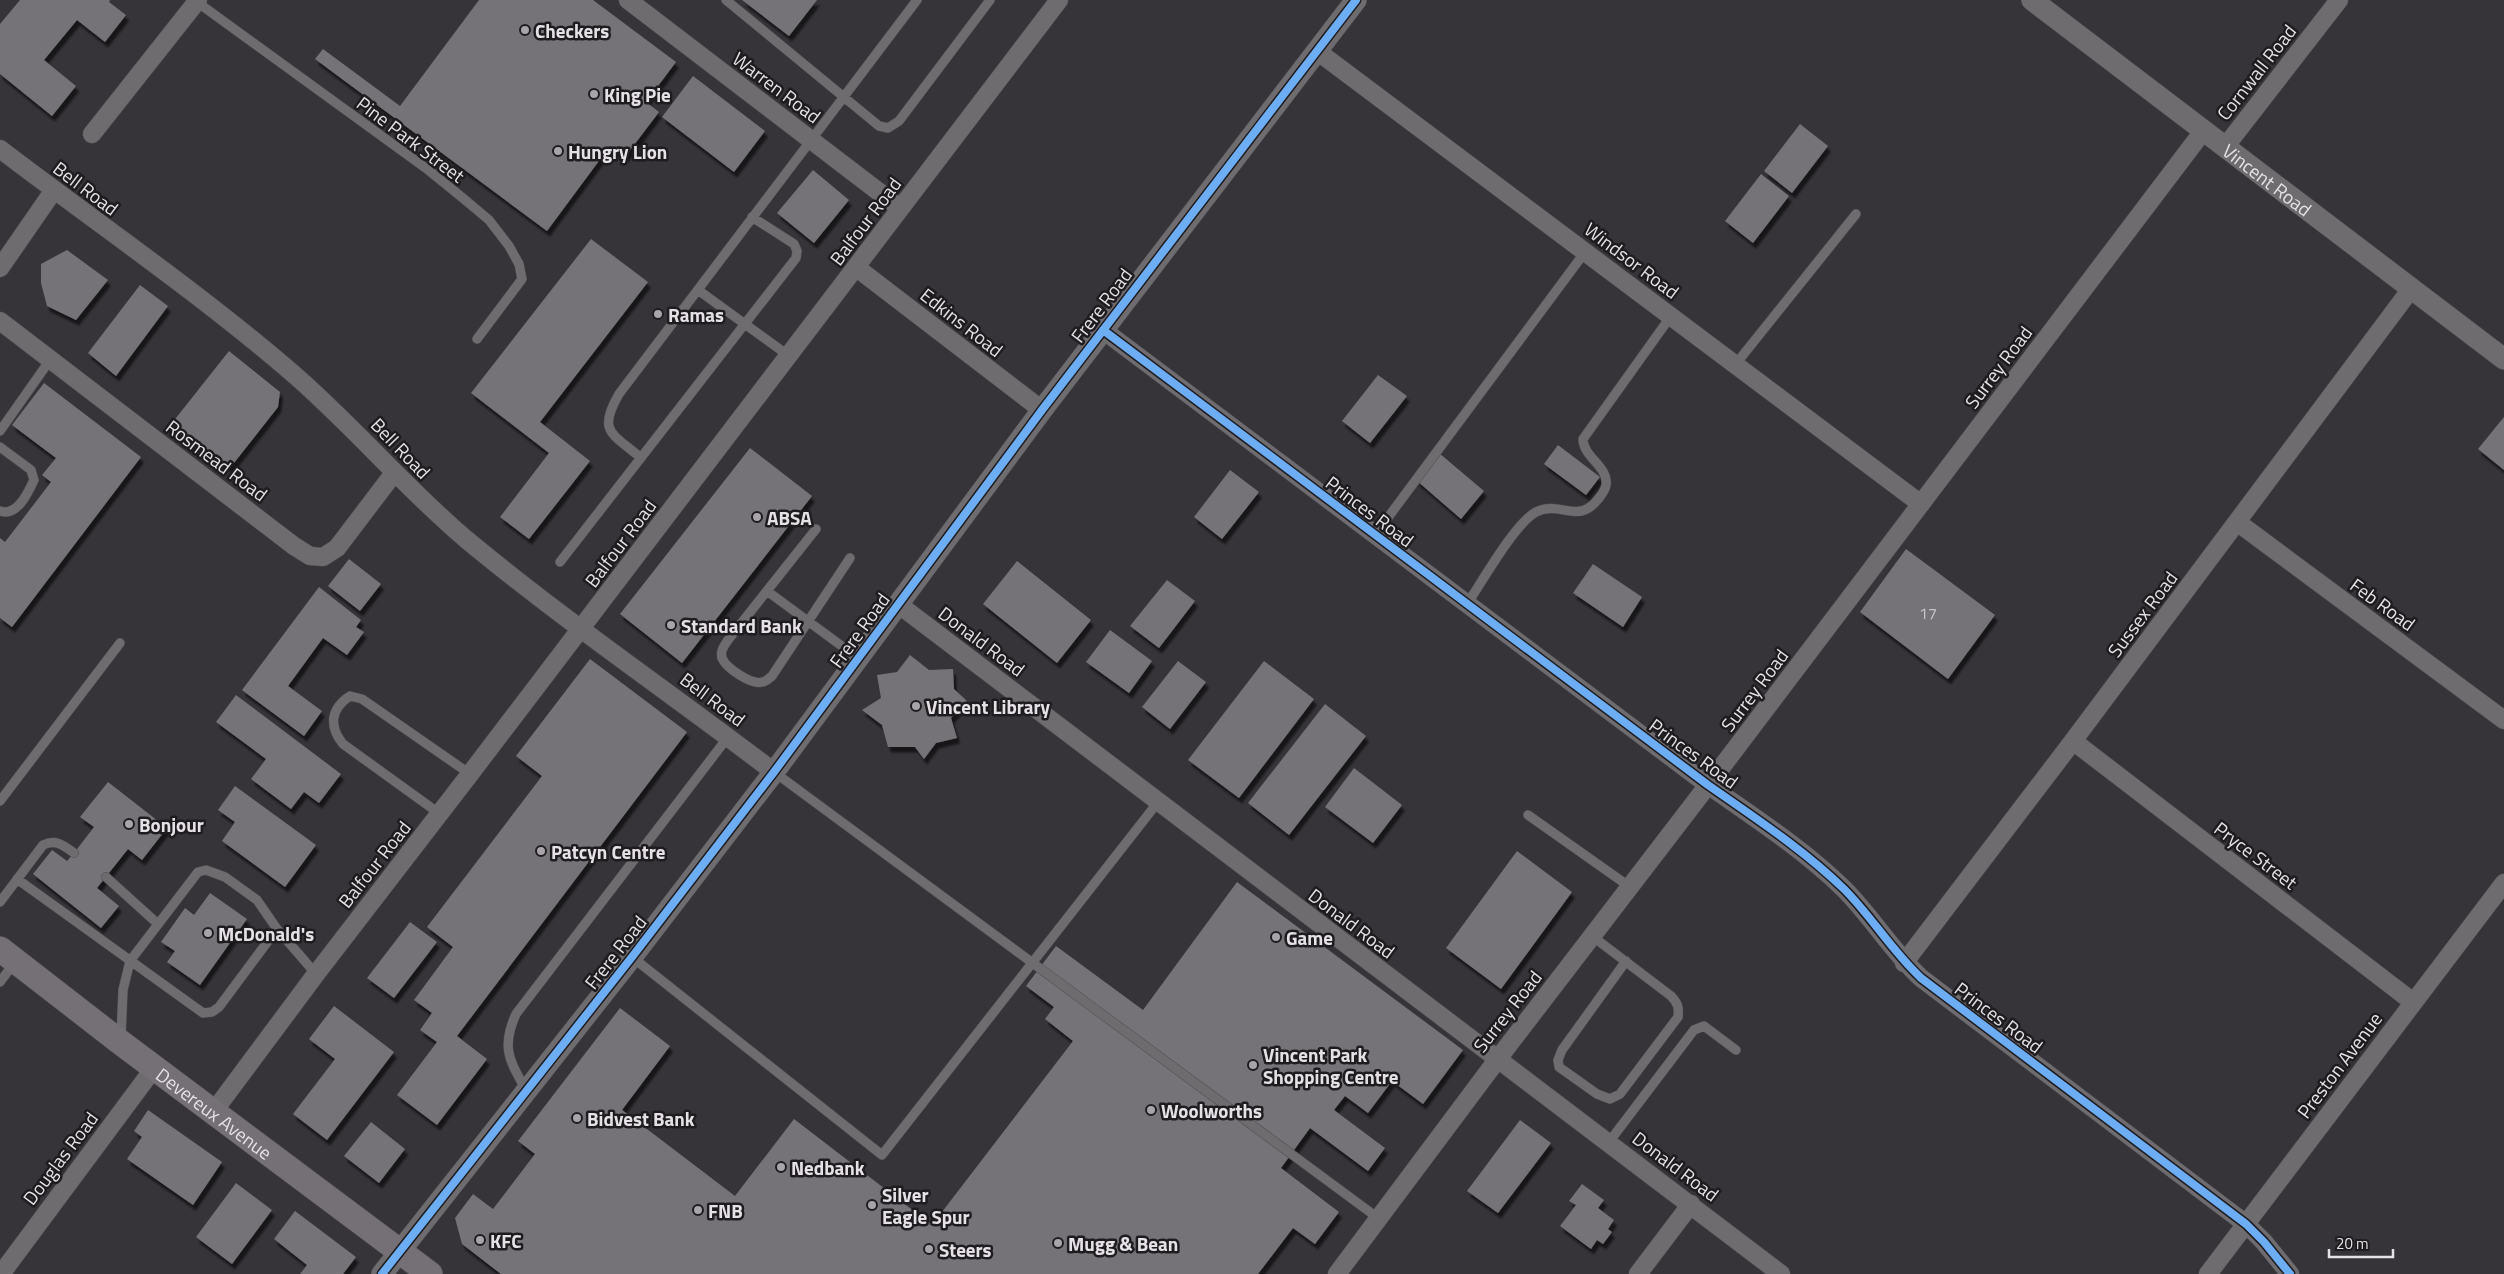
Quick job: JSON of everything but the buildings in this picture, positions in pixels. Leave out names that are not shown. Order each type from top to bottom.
[{"type":"main road","name":"Devereux Avenue","points":[[8,955],[154,1068],[430,1274]]},
{"type":"street","name":"Warren Road","points":[[628,0],[900,208]]},
{"type":"street","name":"Balfour Road","points":[[214,1111],[316,974],[790,356],[1059,0]]},
{"type":"street","name":"Frere Road","points":[[382,1274],[632,957],[774,772],[1042,410],[1356,0]]},
{"type":"street","name":"Vincent Road","points":[[2032,0],[2504,359]]},
{"type":"street","name":"Cornwall Road","points":[[2225,147],[2339,0]]},
{"type":"street","points":[[92,134],[198,1]]},
{"type":"street","name":"Windsor Road","points":[[1317,51],[1921,504]]},
{"type":"street","name":"Surrey Road","points":[[1337,1274],[1496,1060],[1708,785],[2204,130]]},
{"type":"street","name":"Bell Road","points":[[0,149],[291,371],[350,426],[426,504],[467,540],[774,772]]},
{"type":"street","points":[[0,268],[54,190]]},
{"type":"street","name":"Edkins Road","points":[[857,268],[1042,410]]},
{"type":"street","name":"Sussex Road","points":[[1904,963],[2073,741],[2411,289]]},
{"type":"street","name":"Rosmead Road","points":[[0,321],[294,546],[310,556],[323,557],[337,548],[394,473]]},
{"type":"street","name":"Princes Road","points":[[1103,330],[1708,785],[1792,844],[1843,889],[1904,963],[1929,984],[2246,1224],[2264,1242],[2290,1274]]},
{"type":"street","name":"Feb Road","points":[[2237,522],[2504,720]]},
{"type":"street","name":"Donald Road","points":[[898,604],[1496,1060],[1609,1142],[1781,1274]]},
{"type":"street","name":"Pryce Street","points":[[2073,741],[2413,1002]]},
{"type":"street","name":"Preston Avenue","points":[[2208,1274],[2504,883]]},
{"type":"street","name":"Douglas Road","points":[[0,1274],[154,1068]]},
{"type":"street","points":[[1638,1274],[1691,1204]]},
{"type":"lane","points":[[726,0],[879,126],[888,128],[899,121],[990,0]]},
{"type":"lane","points":[[641,458],[614,435],[607,425],[607,414],[619,394],[917,0]]},
{"type":"lane","name":"Pine Park Street","points":[[198,1],[427,169],[489,220],[509,246],[519,264],[522,279],[478,339]]},
{"type":"lane","points":[[1735,365],[1856,214]]},
{"type":"lane","points":[[560,562],[791,266],[798,252],[794,244],[752,217]]},
{"type":"lane","points":[[1375,535],[1585,252]]},
{"type":"lane","points":[[698,290],[790,356]]},
{"type":"lane","points":[[1467,604],[1525,520],[1544,509],[1581,512],[1595,504],[1603,493],[1606,486],[1605,475],[1586,453],[1583,439],[1671,316]]},
{"type":"lane","points":[[0,431],[50,360]]},
{"type":"lane","points":[[0,447],[31,470],[34,480],[17,507],[8,512],[0,512]]},
{"type":"lane","points":[[816,529],[722,649],[722,657],[726,664],[748,679],[764,682],[772,676],[850,558]]},
{"type":"lane","points":[[767,591],[859,658]]},
{"type":"lane","points":[[0,801],[120,643]]},
{"type":"lane","points":[[440,814],[343,744],[335,734],[333,723],[341,702],[350,696],[362,699],[470,774]]},
{"type":"lane","points":[[526,1090],[511,1064],[506,1043],[516,1014],[728,737]]},
{"type":"lane","points":[[774,772],[1378,1218]]},
{"type":"lane","points":[[632,957],[882,1155],[1158,802]]},
{"type":"lane","points":[[1528,815],[1630,887]]},
{"type":"lane","points":[[0,902],[43,845],[50,842],[59,843],[74,852]]},
{"type":"lane","points":[[120,1042],[123,990],[130,961],[198,872],[206,870],[226,877],[257,900],[277,929],[316,974]]},
{"type":"lane","points":[[106,877],[158,924]]},
{"type":"lane","points":[[17,879],[202,1013],[212,1012],[219,1007],[277,929]]},
{"type":"lane","points":[[1592,936],[1626,961],[1672,996],[1678,1003],[1679,1010],[1678,1018],[1620,1094],[1610,1099],[1597,1094],[1560,1067],[1558,1060],[1562,1050],[1626,961]]},
{"type":"lane","points":[[0,982],[8,955]]},
{"type":"lane","points":[[1609,1142],[1694,1030],[1704,1026],[1736,1050]]},
{"type":"cycle path","points":[[382,1274],[632,957],[774,772],[1042,410],[1356,0]]},
{"type":"cycle path","points":[[1103,330],[1708,785],[1795,847],[1844,889],[1921,978],[2246,1224],[2264,1242],[2290,1274]]},
{"type":"place","name":"Checkers","points":[[525,30]]},
{"type":"place","name":"King Pie","points":[[594,94]]},
{"type":"place","name":"Hungry Lion","points":[[558,151]]},
{"type":"place","name":"Ramas","points":[[658,314]]},
{"type":"place","name":"ABSA","points":[[757,517]]},
{"type":"place","name":"Standard Bank","points":[[671,625]]},
{"type":"place","name":"Vincent Library","points":[[916,706]]},
{"type":"place","name":"Bonjour","points":[[129,824]]},
{"type":"place","name":"Patcyn Centre","points":[[541,851]]},
{"type":"place","name":"McDonald's","points":[[208,933]]},
{"type":"place","name":"Game","points":[[1276,937]]},
{"type":"place","name":"Vincent Park Shopping Centre","points":[[1253,1065]]},
{"type":"place","name":"Woolworths","points":[[1151,1110]]},
{"type":"place","name":"Bidvest Bank","points":[[577,1118]]},
{"type":"place","name":"Nedbank","points":[[781,1167]]},
{"type":"place","name":"Silver Eagle Spur","points":[[872,1205]]},
{"type":"place","name":"FNB","points":[[698,1210]]},
{"type":"place","name":"KFC","points":[[480,1240]]},
{"type":"place","name":"Mugg & Bean","points":[[1058,1243]]},
{"type":"place","name":"Steers","points":[[929,1249]]}]
